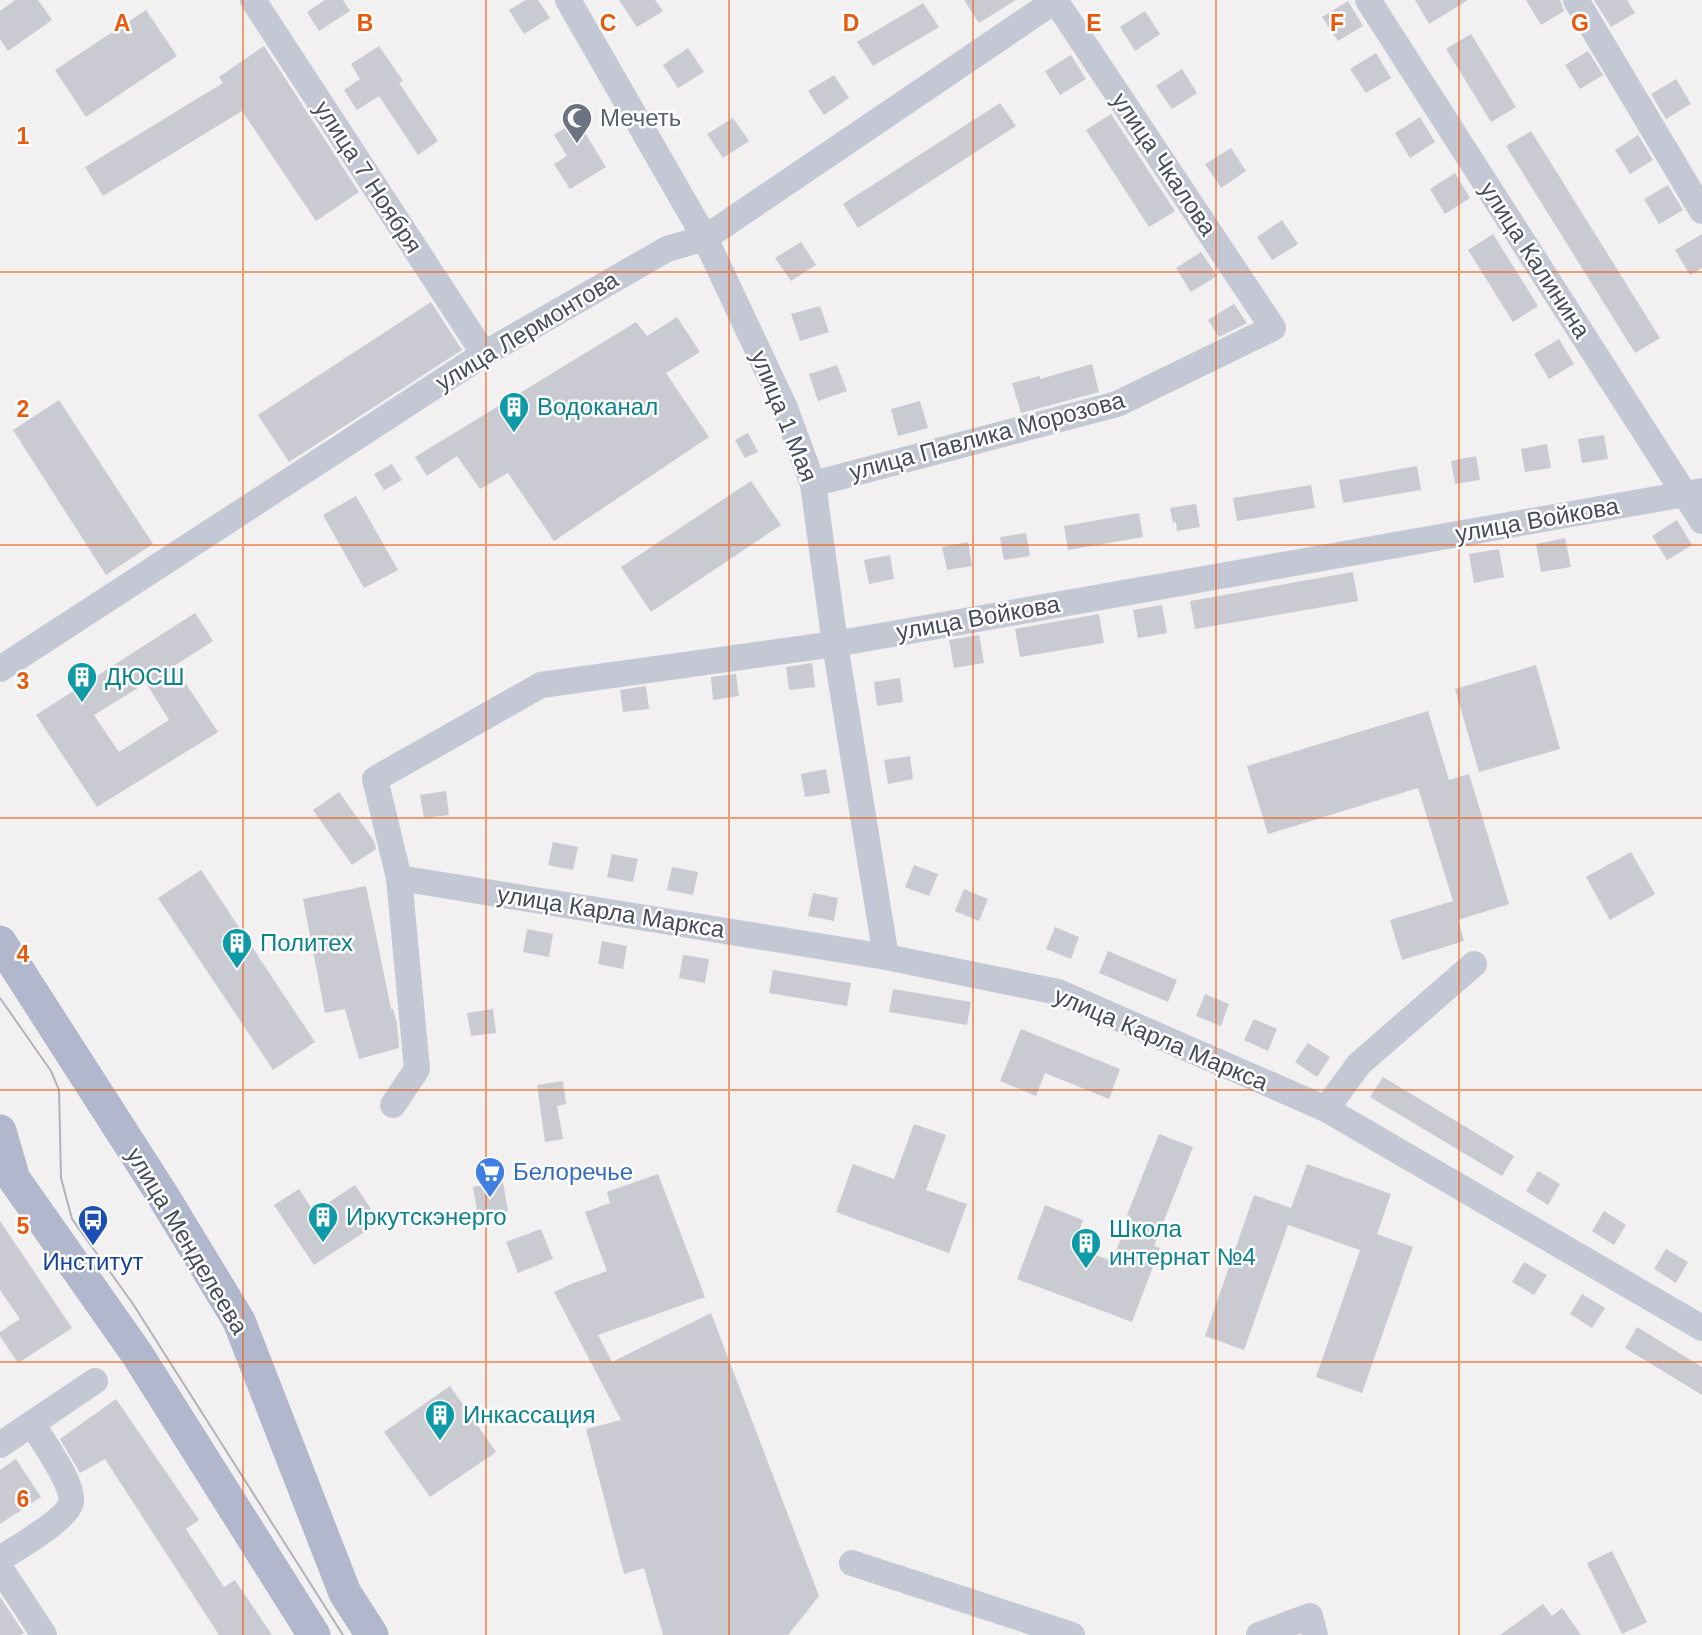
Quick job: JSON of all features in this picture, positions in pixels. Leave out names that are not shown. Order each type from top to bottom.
[{"type":"main road","name":"улица Менделеева","points":[[0,942],[163,1196],[239,1321],[345,1593],[372,1635]]},
{"type":"main road","points":[[0,1131],[14,1179],[137,1354],[314,1635]]},
{"type":"street","name":"улица 7 Ноября","points":[[253,0],[484,354]]},
{"type":"street","name":"улица 1 Мая","points":[[568,0],[705,238],[785,408],[813,484],[835,644],[886,957]]},
{"type":"street","name":"улица Лермонтова","points":[[0,669],[484,354],[667,249],[705,238],[1055,0]]},
{"type":"street","name":"улица Чкалова","points":[[1055,0],[1273,328]]},
{"type":"street","name":"улица Калинина","points":[[1368,0],[1693,492],[1702,521]]},
{"type":"street","points":[[1576,0],[1702,211]]},
{"type":"street","name":"улица Павлика Морозова","points":[[813,484],[1117,404],[1273,328]]},
{"type":"street","name":"улица Войкова","points":[[399,877],[375,779],[541,685],[835,644],[1693,492]]},
{"type":"street","points":[[393,1105],[417,1069],[399,877]]},
{"type":"street","name":"улица Карла Маркса","points":[[399,877],[886,957],[1058,992],[1326,1109],[1702,1328]]},
{"type":"street","points":[[1326,1109],[1359,1064],[1474,964]]},
{"type":"street","points":[[0,1445],[95,1381]]},
{"type":"street","points":[[0,1559],[56,1521],[68,1510],[71,1502],[69,1486],[33,1425]]},
{"type":"street","points":[[852,1563],[1072,1635]]},
{"type":"street","points":[[0,1568],[44,1635]]},
{"type":"street","points":[[1259,1635],[1310,1616],[1315,1635]]},
{"type":"building","points":[[15,0],[38,0],[52,20],[8,51],[0,39],[0,11]]},
{"type":"building","points":[[325,0],[343,0],[350,11],[319,31],[307,12]]},
{"type":"building","points":[[526,0],[538,0],[550,18],[524,34],[509,10]]},
{"type":"building","points":[[619,0],[655,0],[663,11],[637,27]]},
{"type":"building","points":[[964,0],[1016,0],[979,23]]},
{"type":"building","points":[[1415,0],[1468,0],[1429,24]]},
{"type":"building","points":[[1526,0],[1560,0],[1564,11],[1541,25]]},
{"type":"building","points":[[1594,0],[1627,0],[1635,13],[1611,27]]},
{"type":"building","points":[[1348,1],[1363,26],[1338,41],[1322,17]]},
{"type":"building","points":[[923,3],[939,27],[873,66],[857,42]]},
{"type":"building","points":[[146,10],[177,56],[86,117],[55,70]]},
{"type":"building","points":[[1145,11],[1160,34],[1135,51],[1120,27]]},
{"type":"building","points":[[1471,34],[1516,107],[1491,122],[1446,49]]},
{"type":"building","points":[[264,46],[359,192],[316,221],[242,111],[103,196],[85,167],[223,83],[219,77]]},
{"type":"building","points":[[379,46],[403,81],[399,83],[438,141],[418,155],[379,96],[357,110],[344,90],[360,79],[351,64]]},
{"type":"building","points":[[688,48],[704,72],[678,88],[663,65]]},
{"type":"building","points":[[1588,51],[1603,75],[1580,89],[1565,65]]},
{"type":"building","points":[[1376,53],[1391,78],[1366,93],[1350,69]]},
{"type":"building","points":[[1071,55],[1086,79],[1060,95],[1045,71]]},
{"type":"building","points":[[1182,69],[1197,93],[1172,109],[1156,86]]},
{"type":"building","points":[[834,75],[849,98],[824,115],[808,91]]},
{"type":"building","points":[[1676,79],[1691,104],[1666,119],[1651,94]]},
{"type":"building","points":[[1000,103],[1016,126],[858,228],[843,204]]},
{"type":"building","points":[[1111,114],[1175,211],[1149,227],[1086,130]]},
{"type":"building","points":[[1420,117],[1435,142],[1410,158],[1395,133]]},
{"type":"building","points":[[733,118],[749,141],[723,158],[707,134]]},
{"type":"building","name":"Мечеть","points":[[577,120],[606,167],[570,189],[554,164],[567,156],[554,135]]},
{"type":"building","points":[[1531,131],[1660,338],[1635,353],[1506,146]]},
{"type":"building","points":[[1638,135],[1653,160],[1630,174],[1615,150]]},
{"type":"building","points":[[1231,148],[1246,171],[1221,188],[1205,164]]},
{"type":"building","points":[[1455,173],[1470,198],[1445,214],[1430,189]]},
{"type":"building","points":[[1668,185],[1683,210],[1659,224],[1644,199]]},
{"type":"building","points":[[1282,220],[1298,244],[1272,260],[1257,237]]},
{"type":"building","points":[[1493,234],[1538,306],[1513,322],[1468,250]]},
{"type":"building","points":[[1702,234],[1702,268],[1690,275],[1675,250]]},
{"type":"building","points":[[801,242],[816,265],[791,281],[775,258]]},
{"type":"building","points":[[1201,252],[1217,276],[1191,292],[1176,268]]},
{"type":"building","points":[[431,302],[462,350],[289,462],[258,415]]},
{"type":"building","points":[[1234,304],[1247,323],[1219,337],[1208,320]]},
{"type":"building","points":[[820,306],[829,332],[800,341],[791,314]]},
{"type":"building","points":[[677,317],[700,352],[666,373],[709,437],[554,541],[508,473],[480,489],[457,456],[427,476],[415,457],[636,322],[647,336]]},
{"type":"building","points":[[1559,339],[1574,364],[1549,379],[1534,354]]},
{"type":"building","points":[[1092,364],[1099,392],[1021,413],[1012,383],[1040,376],[1040,379]]},
{"type":"building","points":[[837,365],[847,391],[818,401],[809,374]]},
{"type":"building","points":[[59,400],[153,544],[106,575],[13,430]]},
{"type":"building","points":[[920,401],[928,428],[898,436],[891,409]]},
{"type":"building","points":[[748,433],[758,452],[745,458],[735,440]]},
{"type":"building","points":[[1604,435],[1608,459],[1582,463],[1578,439]]},
{"type":"building","points":[[1547,444],[1551,468],[1525,472],[1521,449]]},
{"type":"building","points":[[1476,456],[1480,480],[1455,484],[1451,461]]},
{"type":"building","points":[[392,464],[402,480],[384,490],[374,474]]},
{"type":"building","points":[[1417,466],[1421,490],[1343,503],[1339,480]]},
{"type":"building","points":[[751,481],[781,525],[651,612],[621,567]]},
{"type":"building","points":[[1311,485],[1315,508],[1237,521],[1233,498]]},
{"type":"building","points":[[356,496],[398,570],[364,588],[323,515]]},
{"type":"building","points":[[1196,504],[1200,527],[1177,531],[1170,508]]},
{"type":"building","points":[[1139,513],[1143,537],[1068,550],[1064,526]]},
{"type":"building","points":[[1677,520],[1692,545],[1667,560],[1652,536]]},
{"type":"building","points":[[1026,533],[1030,556],[1004,560],[1000,537]]},
{"type":"building","points":[[1565,538],[1571,567],[1541,572],[1536,544]]},
{"type":"building","points":[[968,542],[972,566],[947,570],[942,547]]},
{"type":"building","points":[[1499,549],[1504,577],[1474,583],[1469,554]]},
{"type":"building","points":[[890,555],[894,579],[869,584],[864,560]]},
{"type":"building","points":[[1353,572],[1358,601],[1195,629],[1190,601]]},
{"type":"building","points":[[1162,605],[1167,633],[1138,638],[1133,610]]},
{"type":"building","name":"ДЮСШ","points":[[195,613],[213,641],[174,666],[218,732],[97,807],[36,715]],"holes":[[[146,683],[169,720],[119,752],[94,715]]]},
{"type":"building","points":[[1099,614],[1104,643],[1020,657],[1015,629]]},
{"type":"building","points":[[979,635],[984,663],[954,668],[949,640]]},
{"type":"building","points":[[812,663],[815,687],[789,690],[786,667]]},
{"type":"building","points":[[1536,665],[1560,749],[1479,772],[1455,689]]},
{"type":"building","points":[[736,674],[739,696],[713,700],[711,677]]},
{"type":"building","points":[[900,678],[903,702],[877,706],[874,682]]},
{"type":"building","points":[[646,686],[649,709],[623,712],[620,690]]},
{"type":"building","points":[[1428,711],[1449,780],[1469,774],[1509,904],[1458,920],[1464,941],[1402,960],[1390,920],[1453,901],[1418,788],[1268,834],[1247,766]]},
{"type":"building","points":[[910,756],[913,779],[888,784],[884,760]]},
{"type":"building","points":[[826,769],[830,793],[805,797],[801,774]]},
{"type":"building","points":[[446,791],[449,815],[424,818],[420,795]]},
{"type":"building","points":[[339,792],[374,841],[376,849],[352,865],[313,810]]},
{"type":"building","points":[[553,842],[578,847],[573,870],[548,865]]},
{"type":"building","points":[[1631,852],[1655,894],[1610,920],[1586,877]]},
{"type":"building","points":[[612,854],[638,859],[633,882],[607,877]]},
{"type":"building","points":[[914,865],[938,874],[929,896],[905,887]]},
{"type":"building","points":[[672,867],[698,872],[693,895],[667,890]]},
{"type":"building","name":"Политех","points":[[201,870],[315,1042],[273,1070],[158,898]]},
{"type":"building","points":[[366,886],[391,1009],[397,1023],[399,1048],[359,1059],[345,1009],[325,1013],[303,899]]},
{"type":"building","points":[[964,889],[988,899],[979,921],[955,911]]},
{"type":"building","points":[[813,893],[838,898],[834,921],[808,916]]},
{"type":"building","points":[[1055,927],[1079,937],[1071,959],[1046,949]]},
{"type":"building","points":[[527,929],[553,934],[549,957],[523,952]]},
{"type":"building","points":[[602,941],[627,946],[623,969],[598,964]]},
{"type":"building","points":[[1108,951],[1177,980],[1168,1002],[1099,973]]},
{"type":"building","points":[[683,955],[709,959],[705,983],[679,978]]},
{"type":"building","points":[[773,970],[851,983],[847,1006],[769,993]]},
{"type":"building","points":[[893,989],[971,1002],[967,1025],[889,1012]]},
{"type":"building","points":[[1205,994],[1229,1004],[1221,1026],[1196,1016]]},
{"type":"building","points":[[493,1009],[496,1033],[471,1036],[467,1013]]},
{"type":"building","points":[[1254,1019],[1277,1029],[1268,1051],[1244,1040]]},
{"type":"building","points":[[1021,1029],[1120,1069],[1109,1099],[1045,1073],[1036,1096],[1000,1081]]},
{"type":"building","points":[[1308,1043],[1330,1057],[1317,1077],[1295,1062]]},
{"type":"building","points":[[1383,1077],[1514,1156],[1502,1176],[1370,1097]]},
{"type":"building","points":[[563,1081],[566,1104],[557,1106],[563,1139],[545,1142],[537,1085]]},
{"type":"building","points":[[914,1124],[946,1135],[926,1190],[967,1204],[949,1253],[836,1212],[853,1164],[894,1179]]},
{"type":"building","name":"Школа интернат №4","points":[[1159,1134],[1193,1147],[1154,1246],[1160,1248],[1132,1322],[1017,1279],[1045,1205],[1083,1220],[1073,1247],[1112,1261]]},
{"type":"building","points":[[1307,1164],[1391,1194],[1377,1234],[1413,1247],[1362,1393],[1316,1377],[1360,1250],[1288,1225],[1244,1350],[1205,1336],[1254,1195],[1291,1208]]},
{"type":"building","points":[[1538,1171],[1560,1184],[1548,1205],[1526,1191]]},
{"type":"building","points":[[658,1174],[705,1297],[598,1335],[612,1362],[711,1313],[819,1596],[788,1635],[663,1635],[644,1568],[624,1574],[586,1429],[621,1420],[554,1292],[607,1271],[585,1212],[610,1203],[607,1192]]},
{"type":"building","name":"Белоречье","points":[[503,1182],[508,1211],[478,1216],[473,1187]]},
{"type":"building","name":"Иркутскэнерго","points":[[355,1185],[380,1222],[314,1265],[274,1205],[299,1189],[314,1212]]},
{"type":"building","points":[[1604,1211],[1626,1225],[1614,1245],[1592,1231]]},
{"type":"building","points":[[0,1221],[72,1328],[18,1363],[0,1336],[0,1332],[20,1319],[0,1290]]},
{"type":"building","points":[[541,1229],[553,1259],[518,1273],[506,1242]]},
{"type":"building","points":[[1666,1249],[1688,1262],[1676,1283],[1654,1269]]},
{"type":"building","points":[[1524,1262],[1547,1275],[1534,1295],[1512,1282]]},
{"type":"building","points":[[1582,1294],[1605,1308],[1592,1328],[1570,1314]]},
{"type":"building","points":[[1637,1327],[1702,1367],[1702,1395],[1625,1348]]},
{"type":"building","name":"Инкассация","points":[[450,1386],[496,1452],[430,1497],[384,1432]]},
{"type":"building","points":[[116,1399],[199,1520],[186,1529],[224,1587],[235,1580],[272,1635],[219,1635],[105,1459],[80,1473],[60,1439]]},
{"type":"building","points":[[16,1459],[41,1497],[0,1524],[0,1470]]},
{"type":"building","points":[[1612,1551],[1647,1622],[1622,1634],[1587,1563]]},
{"type":"building","points":[[0,1597],[24,1633],[0,1635]]},
{"type":"building","points":[[1543,1604],[1552,1616],[1562,1608],[1581,1635],[1500,1635]]},
{"type":"tram line","points":[[0,998],[51,1071],[59,1090],[61,1178],[72,1219],[133,1304],[343,1635]]},
{"type":"place","name":"Мечеть","points":[[577,145]]},
{"type":"place","name":"Водоканал","points":[[514,434]]},
{"type":"place","name":"ДЮСШ","points":[[82,704]]},
{"type":"place","name":"Политех","points":[[237,970]]},
{"type":"place","name":"Белоречье","points":[[490,1199]]},
{"type":"place","name":"Иркутскэнерго","points":[[323,1244]]},
{"type":"place","name":"Институт","points":[[93,1247]]},
{"type":"place","name":"Школа интернат №4","points":[[1086,1270]]},
{"type":"place","name":"Инкассация","points":[[440,1442]]}]
